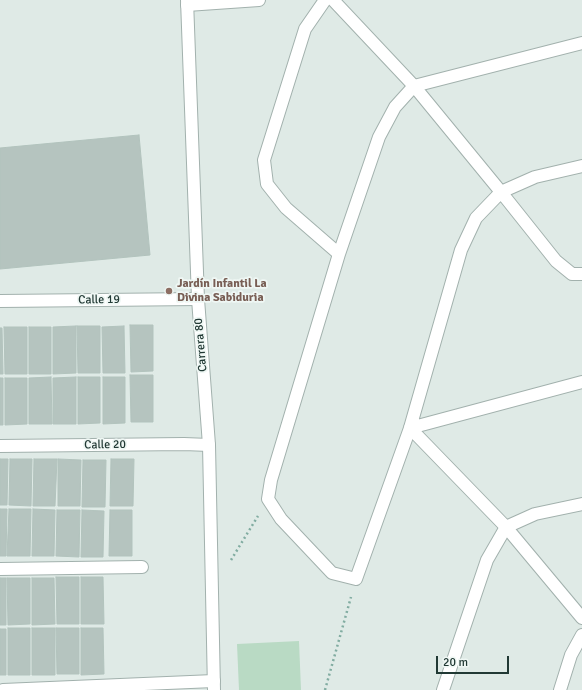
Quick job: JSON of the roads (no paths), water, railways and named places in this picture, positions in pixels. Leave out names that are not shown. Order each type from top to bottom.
[{"type":"street","points":[[187,2],[259,0]]},
{"type":"street","points":[[325,0],[305,29],[264,160],[267,184],[286,208],[339,254]]},
{"type":"street","points":[[333,0],[414,86],[556,261],[572,274],[582,274]]},
{"type":"street","name":"Carrera 80","points":[[187,2],[198,299],[209,445],[214,685]]},
{"type":"street","points":[[582,43],[414,86],[395,107],[379,137],[339,254],[270,480],[268,499],[281,519],[332,572],[356,580],[410,428],[460,250],[476,218],[501,192],[535,177],[582,166]]},
{"type":"street","name":"Calle 19","points":[[0,302],[198,299]]},
{"type":"street","points":[[410,428],[582,382]]},
{"type":"street","points":[[410,428],[506,527],[582,618]]},
{"type":"street","name":"Calle 20","points":[[0,446],[209,445]]},
{"type":"street","points":[[443,690],[487,560],[506,527],[535,514],[582,504]]},
{"type":"street","points":[[0,569],[142,567]]},
{"type":"street","points":[[560,690],[571,655],[582,635]]},
{"type":"street","points":[[4,690],[214,685]]},
{"type":"place","name":"Jardín Infantil La Divina Sabiduria","points":[[169,291]]}]
